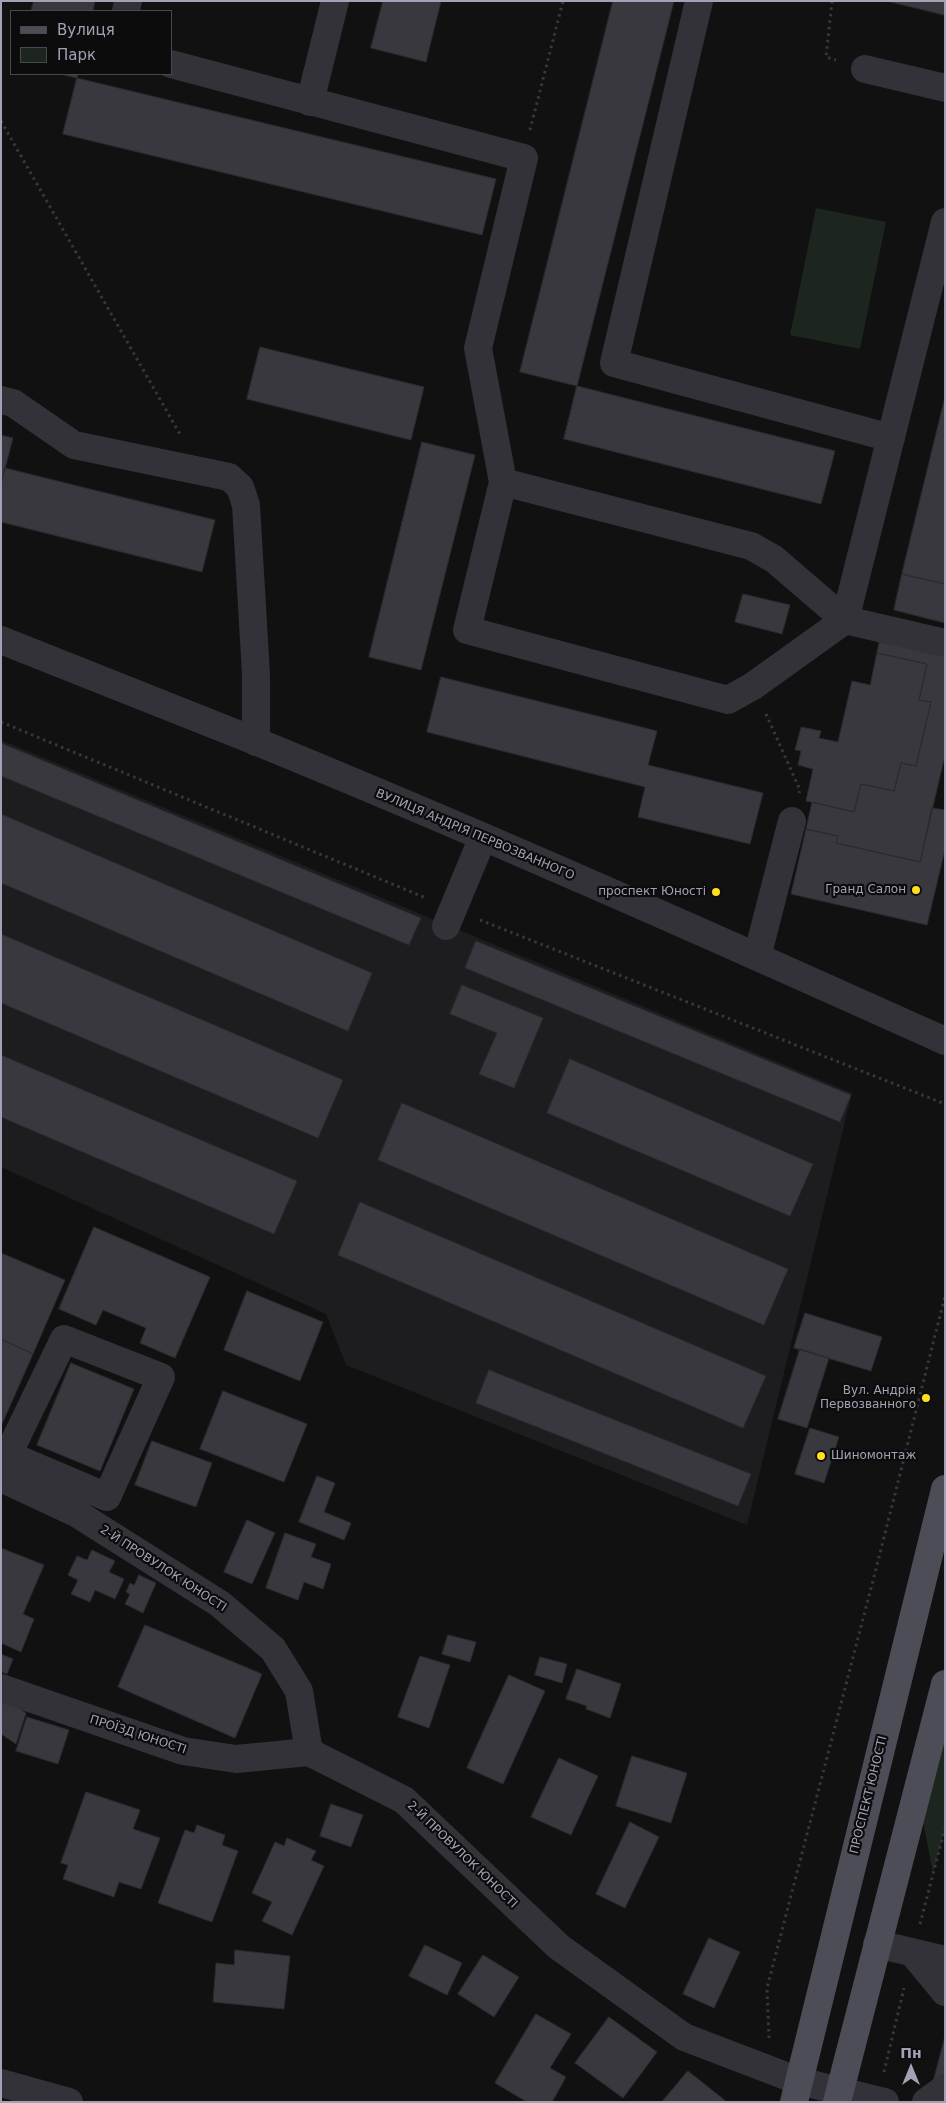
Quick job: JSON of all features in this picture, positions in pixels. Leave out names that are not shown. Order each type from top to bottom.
[{"type":"main road","name":"ПРОСПЕКТ ЮНОСТІ","points":[[797,2091],[945,1489]]},
{"type":"main road","points":[[838,2097],[945,1684]]},
{"type":"street","points":[[310,102],[335,1]]},
{"type":"street","points":[[699,1],[614,363],[891,438]]},
{"type":"street","points":[[172,64],[524,158],[478,348],[503,482],[467,630],[728,700],[753,686],[845,620],[945,222]]},
{"type":"street","points":[[865,69],[945,88]]},
{"type":"street","points":[[1,400],[13,402],[74,445],[229,477],[240,487],[246,505],[256,674],[256,742]]},
{"type":"street","points":[[503,482],[751,546],[774,559],[845,620],[945,643]]},
{"type":"street","name":"ВУЛИЦЯ АНДРІЯ ПЕРВОЗВАННОГО","points":[[1,640],[256,742],[483,838],[945,1041]]},
{"type":"street","points":[[757,957],[792,821]]},
{"type":"street","points":[[446,926],[483,838]]},
{"type":"street","points":[[64,1339],[161,1377],[107,1498],[4,1467],[64,1339]]},
{"type":"street","name":"2-Й ПРОВУЛОК ЮНОСТІ","points":[[4,1467],[220,1604],[273,1649],[299,1691],[309,1752],[404,1800],[559,1946],[684,2036],[772,2070],[797,2091],[885,2102]]},
{"type":"street","name":"ПРОЇЗД ЮНОСТІ","points":[[1,1688],[183,1751],[236,1759],[309,1752]]},
{"type":"street","points":[[877,1944],[945,1960]]},
{"type":"street","points":[[912,1952],[945,1992]]},
{"type":"street","points":[[1,2082],[69,2102]]},
{"type":"street","points":[[926,2102],[945,2088]]},
{"type":"path","points":[[524,158],[563,1]]},
{"type":"path","points":[[832,1],[826,57],[865,69]]},
{"type":"path","points":[[1,121],[201,472]]},
{"type":"path","points":[[753,686],[800,790],[792,821]]},
{"type":"path","points":[[772,2070],[767,1988],[945,1296]]},
{"type":"shaded area","points":[[1,740],[852,1093],[747,1525],[346,1365],[326,1314],[1,1167]]},
{"type":"green space","points":[[816,208],[886,222],[860,349],[790,335]]},
{"type":"green space","points":[[945,1683],[945,1828],[933,1873],[917,1790]]},
{"type":"building","points":[[34,1],[95,1],[93,10],[31,10]]},
{"type":"building","points":[[383,1],[441,1],[426,62],[371,48]]},
{"type":"building","points":[[613,1],[674,1],[577,386],[520,372]]},
{"type":"building","points":[[887,1],[945,1],[945,15]]},
{"type":"building","points":[[65,75],[78,75],[77,78]]},
{"type":"building","points":[[77,78],[496,179],[482,235],[63,134]]},
{"type":"building","points":[[260,347],[424,387],[411,440],[247,399]]},
{"type":"building","points":[[577,386],[835,451],[821,504],[564,439]]},
{"type":"building","points":[[945,397],[945,584],[902,574]]},
{"type":"building","points":[[1,435],[13,438],[1,484]]},
{"type":"building","points":[[422,442],[475,455],[421,670],[369,657]]},
{"type":"building","points":[[5,468],[215,520],[202,572],[1,522],[1,484]]},
{"type":"building","points":[[902,574],[945,584],[945,623],[894,610]]},
{"type":"building","points":[[743,594],[790,605],[782,634],[735,622]]},
{"type":"building","points":[[880,640],[945,655],[945,755],[920,862],[836,843],[838,836],[806,829],[812,802],[854,812],[861,784],[894,791],[901,763],[916,766],[931,702],[919,700],[927,664],[877,653]]},
{"type":"building","points":[[877,653],[927,664],[919,700],[931,702],[916,766],[901,763],[894,791],[861,784],[854,812],[806,801],[813,769],[798,765],[801,751],[795,750],[801,727],[821,731],[819,738],[838,742],[852,681],[870,685]]},
{"type":"building","points":[[441,677],[657,731],[648,765],[763,793],[750,844],[638,817],[645,787],[427,732]]},
{"type":"building","points":[[1,743],[421,918],[409,945],[1,776]]},
{"type":"building","points":[[932,808],[945,810],[945,849],[927,925],[791,894],[806,829],[838,836],[836,843],[920,862]]},
{"type":"building","points":[[1,814],[372,973],[348,1031],[1,883]]},
{"type":"building","points":[[1,934],[343,1080],[318,1138],[1,1003]]},
{"type":"building","points":[[476,941],[851,1095],[840,1122],[465,968]]},
{"type":"building","points":[[462,985],[543,1018],[514,1088],[479,1074],[497,1033],[450,1014]]},
{"type":"building","points":[[1,1055],[297,1181],[274,1234],[1,1117]]},
{"type":"building","points":[[570,1059],[813,1164],[790,1216],[547,1113]]},
{"type":"building","points":[[402,1103],[788,1269],[764,1325],[378,1160]]},
{"type":"building","points":[[360,1202],[766,1376],[743,1428],[338,1255]]},
{"type":"building","points":[[94,1227],[210,1277],[175,1358],[140,1343],[146,1328],[103,1310],[96,1325],[59,1309]]},
{"type":"building","points":[[1,1253],[65,1280],[33,1354],[1,1339]]},
{"type":"building","points":[[247,1291],[323,1322],[300,1381],[224,1350]]},
{"type":"building","points":[[805,1313],[882,1337],[871,1371],[794,1348]]},
{"type":"building","points":[[1,1339],[33,1354],[2,1424],[1,1424]]},
{"type":"building","points":[[800,1349],[829,1358],[807,1428],[778,1419]]},
{"type":"building","points":[[71,1363],[134,1389],[100,1471],[37,1445]]},
{"type":"building","points":[[489,1370],[751,1474],[738,1506],[476,1403]]},
{"type":"building","points":[[223,1391],[307,1424],[284,1482],[200,1449]]},
{"type":"building","points":[[810,1428],[839,1437],[824,1483],[795,1474]]},
{"type":"building","points":[[152,1441],[212,1463],[196,1507],[135,1485]]},
{"type":"building","points":[[317,1476],[335,1483],[324,1512],[351,1523],[344,1540],[299,1522]]},
{"type":"building","points":[[247,1520],[275,1533],[252,1584],[224,1572]]},
{"type":"building","points":[[285,1533],[316,1544],[311,1557],[331,1564],[323,1589],[304,1582],[298,1600],[266,1588]]},
{"type":"building","points":[[1,1548],[44,1565],[23,1614],[34,1619],[21,1652],[1,1643]]},
{"type":"building","points":[[92,1550],[115,1561],[109,1572],[124,1579],[115,1599],[95,1590],[90,1602],[71,1594],[78,1580],[68,1575],[77,1556],[87,1560]]},
{"type":"building","points":[[139,1575],[156,1583],[143,1613],[125,1604],[130,1594],[126,1592],[130,1583],[134,1585]]},
{"type":"building","points":[[145,1625],[262,1674],[235,1738],[118,1687]]},
{"type":"building","points":[[448,1635],[476,1642],[470,1662],[442,1654]]},
{"type":"building","points":[[1,1654],[13,1659],[7,1674],[1,1672]]},
{"type":"building","points":[[420,1656],[450,1665],[429,1728],[398,1717]]},
{"type":"building","points":[[540,1657],[567,1664],[562,1683],[535,1675]]},
{"type":"building","points":[[577,1669],[621,1684],[610,1718],[586,1709],[587,1706],[566,1699]]},
{"type":"building","points":[[509,1675],[545,1691],[503,1784],[467,1768]]},
{"type":"building","points":[[1,1695],[26,1713],[16,1744],[1,1734]]},
{"type":"building","points":[[27,1717],[69,1730],[58,1764],[16,1751]]},
{"type":"building","points":[[632,1756],[687,1773],[671,1823],[616,1806]]},
{"type":"building","points":[[559,1758],[598,1776],[571,1835],[531,1817]]},
{"type":"building","points":[[86,1792],[140,1810],[133,1829],[160,1838],[141,1889],[119,1882],[114,1897],[63,1879],[68,1865],[61,1863]]},
{"type":"building","points":[[331,1804],[363,1815],[351,1847],[320,1836]]},
{"type":"building","points":[[630,1822],[659,1837],[625,1908],[596,1894]]},
{"type":"building","points":[[197,1825],[225,1835],[222,1845],[238,1851],[212,1922],[158,1903],[185,1830],[194,1833]]},
{"type":"building","points":[[287,1838],[316,1851],[311,1860],[324,1866],[292,1935],[262,1921],[272,1902],[252,1893],[275,1842],[284,1846]]},
{"type":"building","points":[[709,1938],[740,1952],[714,2008],[683,1994]]},
{"type":"building","points":[[425,1945],[462,1963],[447,1995],[409,1976]]},
{"type":"building","points":[[235,1950],[290,1956],[284,2009],[213,2002],[216,1963],[234,1965]]},
{"type":"building","points":[[483,1955],[519,1977],[494,2017],[458,1994]]},
{"type":"building","points":[[536,2014],[571,2034],[550,2068],[566,2077],[552,2102],[527,2102],[495,2083]]},
{"type":"building","points":[[609,2017],[657,2052],[623,2098],[575,2063]]},
{"type":"building","points":[[945,2036],[945,2095],[931,2091]]},
{"type":"building","points":[[688,2071],[727,2102],[662,2102]]},
{"type":"place","name":"Гранд Салон","points":[[916,890]]},
{"type":"place","name":"проспект Юності","points":[[716,892]]},
{"type":"place","name":"Вул. Андрія Первозванного","points":[[926,1398]]},
{"type":"place","name":"Шиномонтаж","points":[[821,1456]]}]
